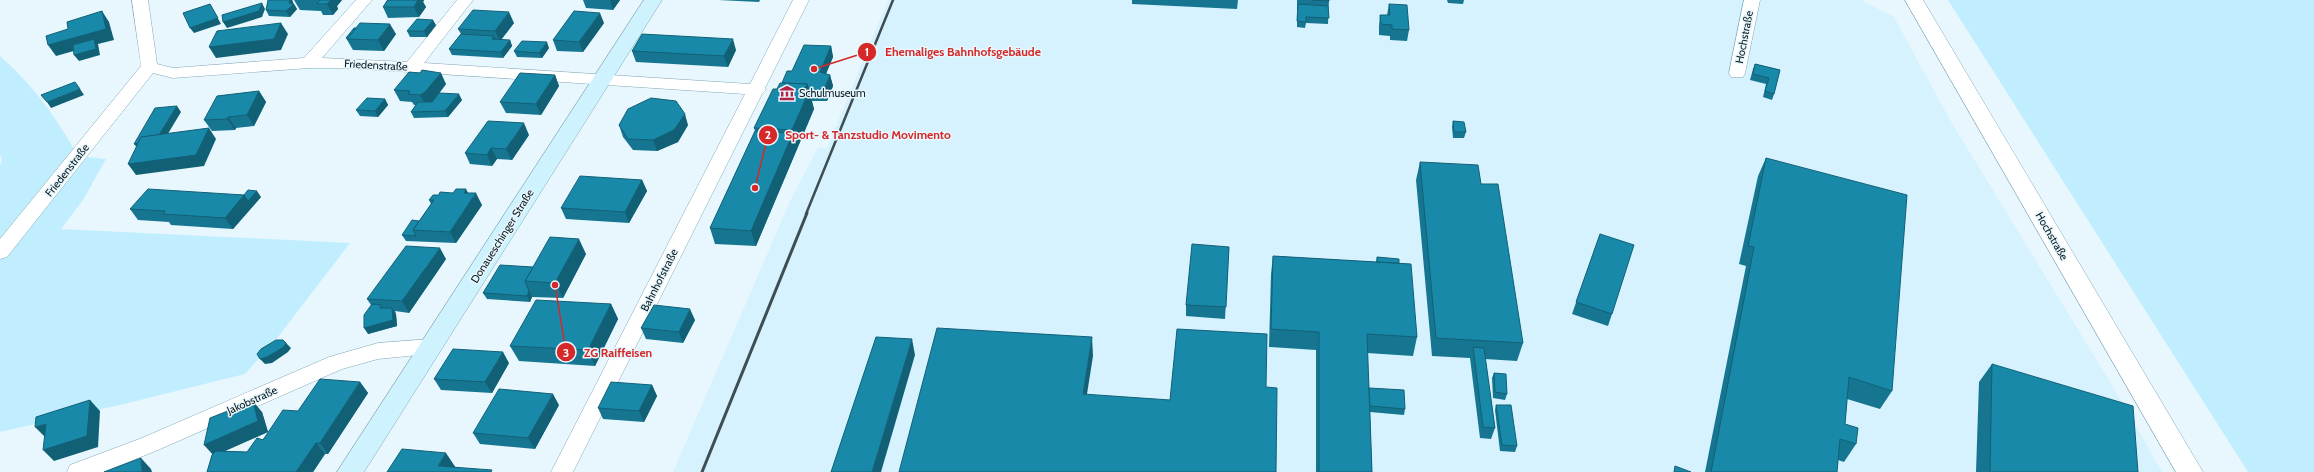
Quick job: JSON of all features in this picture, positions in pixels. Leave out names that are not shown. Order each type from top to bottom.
[{"type":"main road","name":"Donaueschinger Straße","points":[[350,472],[653,0]]},
{"type":"street","points":[[140,0],[143,13],[148,68]]},
{"type":"street","points":[[309,63],[364,0]]},
{"type":"street","points":[[412,67],[465,0]]},
{"type":"street","name":"Bahnhofstraße","points":[[562,472],[758,90],[801,0]]},
{"type":"street","name":"Hochstraße","points":[[1737,73],[1752,0]]},
{"type":"street","name":"Hochstraße","points":[[1914,0],[2190,472]]},
{"type":"street","name":"Friedenstraße","points":[[0,252],[148,68],[173,74],[309,63],[348,63],[603,78]]},
{"type":"street","points":[[603,78],[758,90]]},
{"type":"street","name":"Jakobstraße","points":[[78,472],[150,444],[336,363],[378,351],[431,347]]},
{"type":"shaded area","points":[[888,0],[1861,0],[1894,17],[1950,120],[2124,405],[2162,472],[673,472],[791,199],[818,148],[827,148]]},
{"type":"shaded area","points":[[1948,0],[2314,0],[2314,472],[2248,472]]},
{"type":"shaded area","points":[[0,56],[12,67],[44,103],[78,156],[106,159],[83,200],[61,229],[350,243],[278,337],[245,374],[128,403],[0,432],[0,165],[2,160],[0,154]]},
{"type":"building","points":[[268,0],[290,0],[289,3],[294,4],[286,11],[266,10]]},
{"type":"building","points":[[320,0],[331,0],[327,4],[317,4]]},
{"type":"building","points":[[388,0],[418,0],[414,7],[383,7]]},
{"type":"building","points":[[262,3],[259,11],[223,22],[222,15]]},
{"type":"building","points":[[210,4],[218,18],[190,28],[183,13]]},
{"type":"building","points":[[1298,4],[1328,6],[1329,18],[1306,17],[1306,22],[1297,21]]},
{"type":"building","points":[[1389,4],[1407,5],[1409,30],[1392,29],[1392,25],[1381,24],[1380,15],[1390,15]]},
{"type":"building","points":[[473,10],[509,12],[495,31],[458,29]]},
{"type":"building","points":[[102,11],[106,29],[48,45],[46,36],[68,29],[67,22]]},
{"type":"building","points":[[574,11],[600,13],[579,42],[553,40]]},
{"type":"building","points":[[417,19],[433,20],[424,31],[407,31]]},
{"type":"building","points":[[281,23],[274,39],[209,47],[217,31]]},
{"type":"building","points":[[360,23],[390,24],[378,40],[347,39]]},
{"type":"building","points":[[354,28],[356,28],[348,38],[346,38]]},
{"type":"building","points":[[461,34],[494,36],[492,39],[510,40],[501,52],[449,49]]},
{"type":"building","points":[[642,34],[733,39],[724,56],[632,51]]},
{"type":"building","points":[[94,39],[96,49],[74,55],[73,45]]},
{"type":"building","points":[[522,41],[547,42],[539,53],[514,51]]},
{"type":"building","points":[[804,45],[831,46],[820,72],[830,75],[824,90],[809,90],[807,84],[782,83],[787,71],[792,71]]},
{"type":"building","points":[[1755,64],[1780,70],[1774,94],[1765,91],[1769,78],[1753,74]]},
{"type":"building","points":[[422,70],[441,73],[425,92],[420,95],[408,94],[410,91],[394,90],[409,72],[420,73]]},
{"type":"building","points":[[520,73],[555,75],[536,104],[500,102]]},
{"type":"building","points":[[75,82],[80,89],[47,102],[41,95]]},
{"type":"building","points":[[780,83],[807,84],[804,90],[809,91],[792,130],[754,128],[773,89],[777,89]]},
{"type":"building","points":[[259,91],[247,115],[228,117],[227,119],[204,120],[217,96]]},
{"type":"building","points":[[439,93],[459,94],[445,111],[411,112],[418,102],[432,102]]},
{"type":"building","points":[[367,98],[385,99],[375,111],[356,110]]},
{"type":"building","points":[[651,98],[676,101],[685,114],[674,130],[653,140],[628,139],[619,125],[628,109]]},
{"type":"building","points":[[177,106],[159,135],[141,137],[138,143],[134,144],[155,108]]},
{"type":"building","points":[[488,121],[524,123],[506,149],[491,148],[487,155],[465,153]]},
{"type":"building","points":[[1453,121],[1464,122],[1466,132],[1454,132]]},
{"type":"building","points":[[209,128],[196,155],[128,164],[141,137]]},
{"type":"building","points":[[755,131],[793,133],[751,231],[710,228]]},
{"type":"building","points":[[1766,158],[1907,195],[1892,391],[1849,377],[1845,424],[1858,428],[1856,444],[1840,439],[1837,472],[1711,472],[1754,247],[1748,246]]},
{"type":"building","points":[[1420,162],[1478,165],[1481,184],[1498,184],[1523,343],[1436,338]]},
{"type":"building","points":[[580,176],[642,180],[625,212],[561,208]]},
{"type":"building","points":[[148,189],[244,195],[225,218],[163,214],[165,211],[130,209]]},
{"type":"building","points":[[456,189],[466,189],[464,193],[476,193],[450,232],[413,230],[434,200],[429,200],[433,195],[439,195],[440,192],[453,193]]},
{"type":"building","points":[[248,190],[257,191],[248,201],[244,195]]},
{"type":"building","points":[[412,220],[419,221],[413,230],[416,236],[402,235]]},
{"type":"building","points":[[1600,234],[1634,245],[1612,314],[1576,302]]},
{"type":"building","points":[[550,237],[579,239],[555,283],[525,281]]},
{"type":"building","points":[[1192,244],[1229,247],[1226,307],[1186,305]]},
{"type":"building","points":[[406,246],[440,248],[402,301],[367,299]]},
{"type":"building","points":[[1273,256],[1411,264],[1417,337],[1367,334],[1372,472],[1319,472],[1319,332],[1271,329]]},
{"type":"building","points":[[1377,257],[1399,259],[1399,263],[1377,262]]},
{"type":"building","points":[[500,265],[533,267],[525,281],[529,291],[527,296],[483,293]]},
{"type":"building","points":[[536,300],[611,304],[588,350],[510,346]]},
{"type":"building","points":[[372,304],[381,305],[380,308],[392,308],[393,320],[364,328],[364,315]]},
{"type":"building","points":[[654,305],[690,309],[679,332],[641,328]]},
{"type":"building","points":[[937,328],[1092,337],[1083,394],[1170,400],[1177,329],[1267,334],[1266,387],[1277,388],[1276,472],[899,472]]},
{"type":"building","points":[[876,337],[912,339],[872,472],[831,472]]},
{"type":"building","points":[[276,340],[283,340],[286,343],[284,347],[267,357],[260,359],[257,354],[261,349]]},
{"type":"building","points":[[1473,347],[1484,348],[1495,428],[1483,427]]},
{"type":"building","points":[[453,349],[503,352],[485,382],[434,379]]},
{"type":"building","points":[[1992,364],[2133,406],[2138,472],[1990,472]]},
{"type":"building","points":[[1494,373],[1506,374],[1507,394],[1495,392]]},
{"type":"building","points":[[320,379],[360,382],[320,443],[316,443],[296,472],[207,472],[212,455],[216,451],[247,452],[257,438],[263,440],[283,410],[298,411]]},
{"type":"building","points":[[611,382],[652,385],[639,411],[598,408]]},
{"type":"building","points":[[1369,388],[1404,390],[1405,409],[1370,406]]},
{"type":"building","points":[[499,389],[553,394],[528,438],[473,433]]},
{"type":"building","points":[[90,400],[87,436],[43,450],[46,424],[35,427],[36,417]]},
{"type":"building","points":[[253,401],[258,421],[204,445],[210,418]]},
{"type":"building","points":[[1496,405],[1511,405],[1517,446],[1502,445]]},
{"type":"building","points":[[402,449],[446,453],[438,466],[492,470],[491,472],[387,472]]},
{"type":"building","points":[[141,458],[142,472],[104,472]]},
{"type":"building","points":[[1675,466],[1691,472],[1674,472]]},
{"type":"railway","points":[[806,214],[893,0]]},
{"type":"railway","points":[[702,472],[807,213]]},
{"type":"place","name":"Ehemaliges Bahnhofsgebäude","points":[[814,69]]},
{"type":"place","name":"Schulmuseum","points":[[787,93]]},
{"type":"place","name":"Sport- & Tanzstudio Movimento","points":[[755,188]]},
{"type":"place","name":"ZG Raiffeisen","points":[[555,285]]}]
